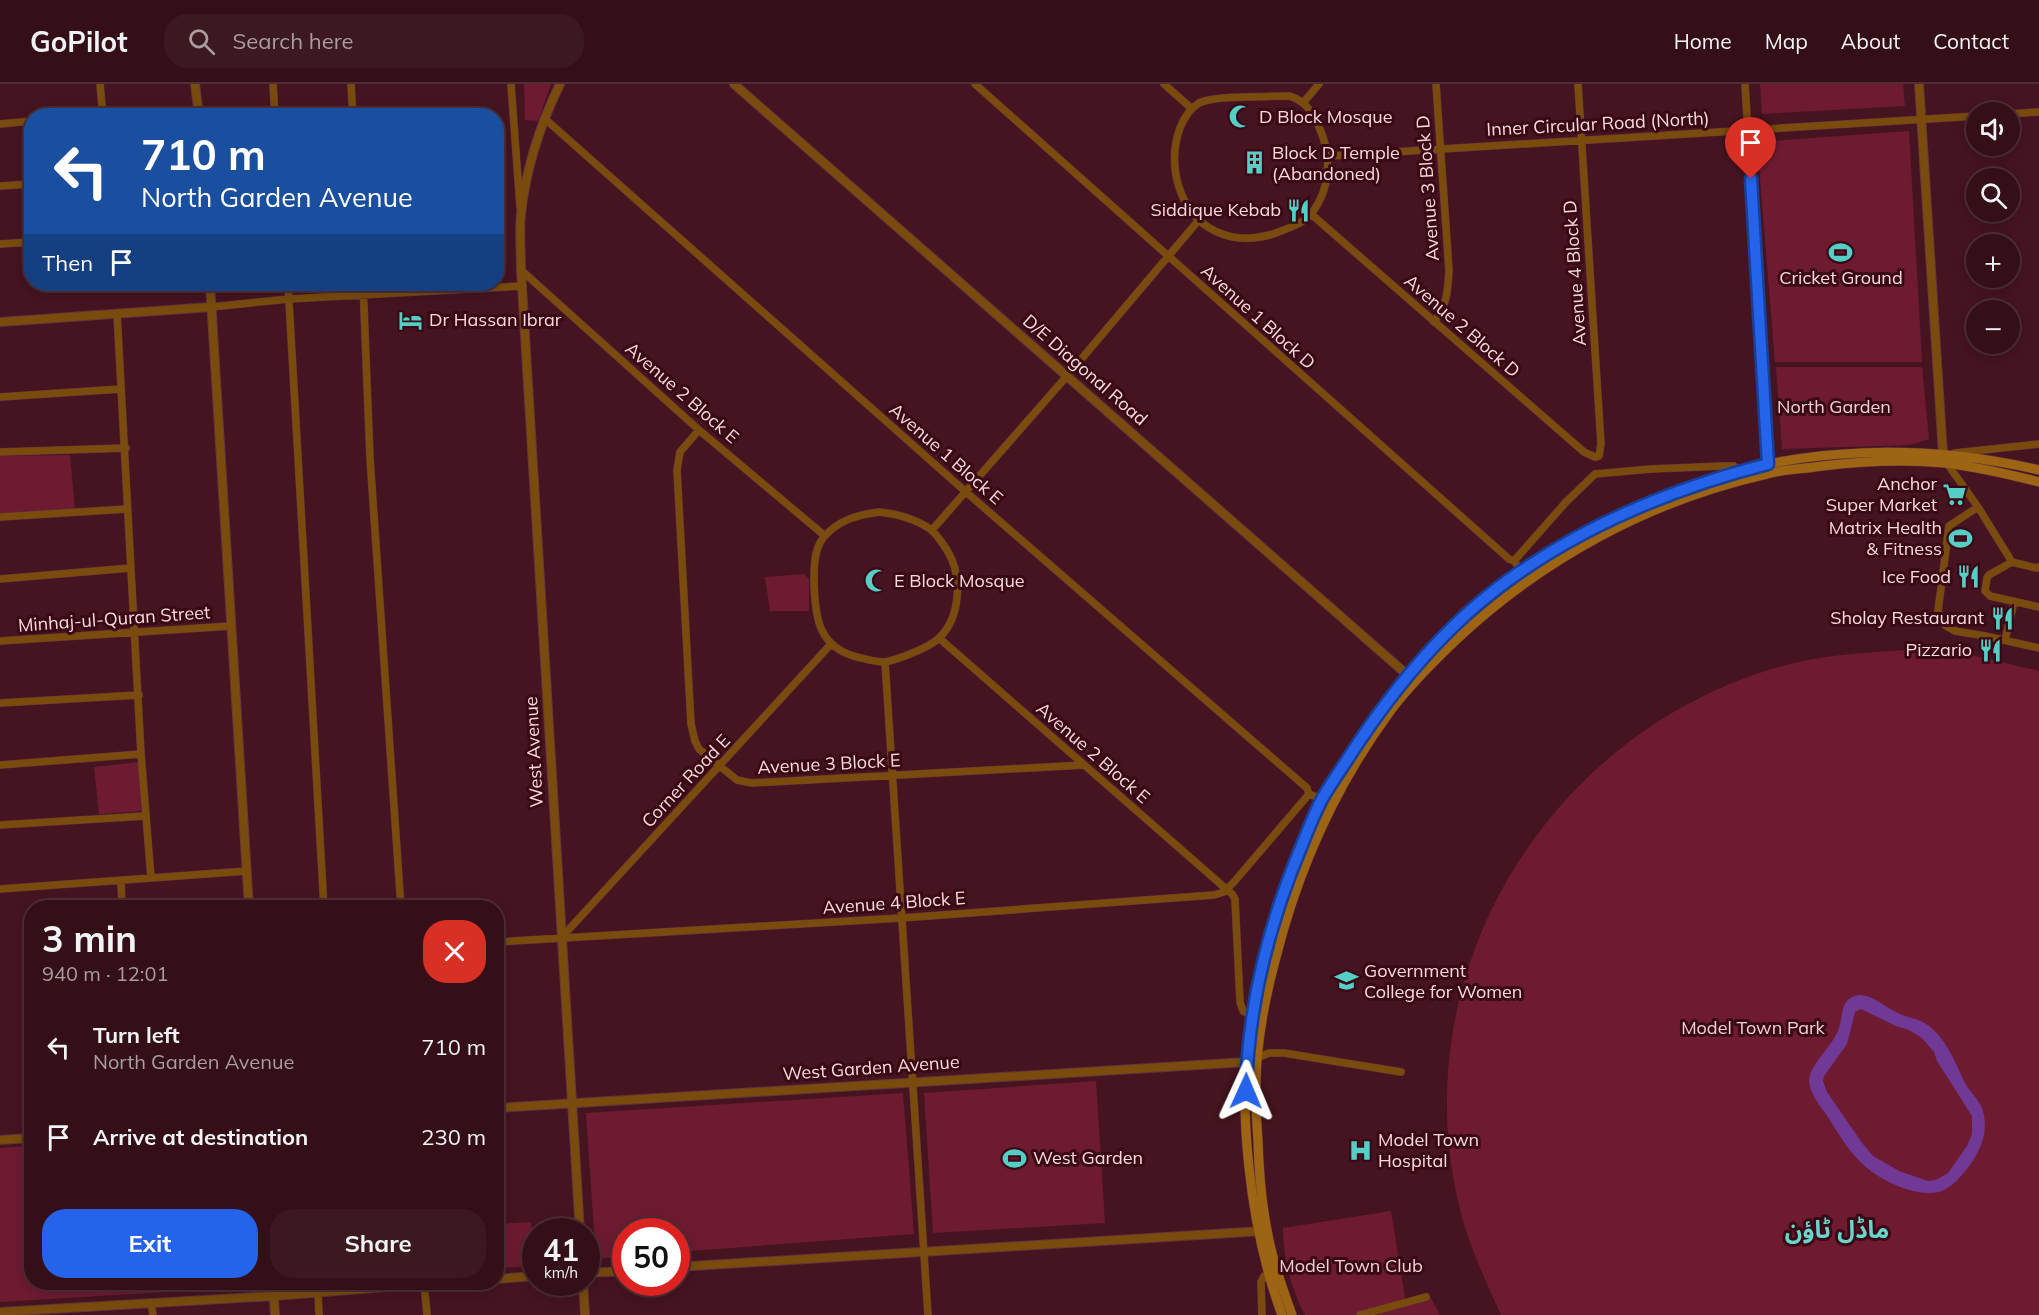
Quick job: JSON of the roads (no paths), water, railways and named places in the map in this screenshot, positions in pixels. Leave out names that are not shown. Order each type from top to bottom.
[{"type":"main road","points":[[1292,1315],[1262,1231],[1251,1183],[1247,1130],[1247,1062],[1251,1015],[1283,893],[1295,860],[1322,799],[1373,720],[1473,609],[1521,571],[1569,543],[1657,499],[1700,482],[1738,471],[1848,454],[1945,459],[1981,458],[2039,470]]},
{"type":"main road","points":[[1945,459],[2039,482]]},
{"type":"main road","points":[[1282,1315],[1268,1276],[1262,1231],[1256,1106],[1257,1058],[1269,985],[1286,917],[1306,859],[1332,803],[1411,679],[1480,617],[1528,580],[1573,550],[1660,507],[1769,468]]},
{"type":"street","points":[[100,84],[102,108]]},
{"type":"street","points":[[195,84],[198,108]]},
{"type":"street","points":[[273,84],[274,108]]},
{"type":"street","points":[[351,84],[352,108]]},
{"type":"street","points":[[511,84],[521,215]]},
{"type":"street","name":"West Avenue","points":[[560,84],[544,118],[530,166],[521,215],[521,270],[579,1218]]},
{"type":"street","name":"D/E Diagonal Road","points":[[734,84],[1411,679]]},
{"type":"street","name":"Avenue 1 Block D","points":[[975,84],[1509,559],[1514,561],[1528,580]]},
{"type":"street","points":[[1164,84],[1191,108]]},
{"type":"street","points":[[1302,103],[1319,84]]},
{"type":"street","name":"Avenue 3 Block D","points":[[1434,322],[1445,305],[1448,284],[1436,84]]},
{"type":"street","name":"Avenue 4 Block D","points":[[1578,84],[1601,444],[1599,456],[1595,457]]},
{"type":"street","points":[[1745,84],[1769,468]]},
{"type":"street","points":[[1919,84],[1945,459],[2012,562]]},
{"type":"street","points":[[1289,96],[1302,103],[1315,118],[1324,137],[1329,156],[1326,183],[1311,214],[1288,228],[1249,239],[1224,236],[1198,221],[1184,199],[1178,183],[1174,154],[1180,129],[1191,108],[1205,100],[1213,99],[1289,96]]},
{"type":"street","points":[[2020,113],[2039,112]]},
{"type":"street","name":"Inner Circular Road (North)","points":[[1329,156],[1966,117]]},
{"type":"street","name":"Avenue 1 Block E","points":[[544,118],[966,492],[1307,788],[1309,794],[1332,803]]},
{"type":"street","points":[[0,124],[24,122]]},
{"type":"street","points":[[0,186],[24,184]]},
{"type":"street","name":"Avenue 2 Block D","points":[[1311,214],[1584,452],[1595,457]]},
{"type":"street","points":[[932,530],[1067,376],[1198,221]]},
{"type":"street","points":[[0,244],[24,242]]},
{"type":"street","name":"Avenue 2 Block E","points":[[521,270],[699,430],[825,536]]},
{"type":"street","points":[[504,287],[522,286]]},
{"type":"street","points":[[211,291],[249,900]]},
{"type":"street","points":[[288,291],[324,900]]},
{"type":"street","points":[[364,291],[370,458],[400,900]]},
{"type":"street","points":[[0,322],[212,307],[289,298],[434,291]]},
{"type":"street","points":[[117,313],[141,754],[151,878]]},
{"type":"street","points":[[0,397],[121,389]]},
{"type":"street","name":"Avenue 3 Block E","points":[[699,430],[680,452],[678,464],[691,724],[699,749],[737,780],[744,782],[1083,765]]},
{"type":"street","points":[[1945,459],[2039,444]]},
{"type":"street","points":[[0,452],[126,448]]},
{"type":"street","points":[[1595,457],[1599,473]]},
{"type":"street","points":[[1514,561],[1585,482],[1599,473],[1724,466],[1734,466],[1738,471]]},
{"type":"street","points":[[1978,507],[1949,526],[1938,611],[1946,626],[1955,631],[2039,648]]},
{"type":"street","points":[[0,517],[127,509]]},
{"type":"street","points":[[879,512],[903,515],[932,530],[951,556],[958,585],[953,614],[939,638],[918,651],[885,662],[851,656],[831,644],[821,629],[814,595],[816,552],[825,536],[844,520],[859,514],[879,512]]},
{"type":"street","points":[[2038,569],[2012,562],[1989,574],[1984,588],[1990,596],[2039,607]]},
{"type":"street","points":[[0,579],[132,568]]},
{"type":"street","points":[[2005,640],[2014,602]]},
{"type":"street","name":"Minhaj-ul-Quran Street","points":[[0,641],[231,626]]},
{"type":"street","name":"Avenue 2 Block E","points":[[939,638],[1227,889]]},
{"type":"street","name":"Corner Road E","points":[[561,938],[831,644]]},
{"type":"street","points":[[885,662],[928,1315]]},
{"type":"street","points":[[0,704],[139,695]]},
{"type":"street","points":[[0,765],[141,754]]},
{"type":"street","points":[[1251,1015],[1243,1011],[1240,1002],[1235,899],[1227,889],[1309,794]]},
{"type":"street","points":[[0,825],[145,816]]},
{"type":"street","points":[[0,889],[247,871]]},
{"type":"street","points":[[120,880],[121,900]]},
{"type":"street","name":"Avenue 4 Block E","points":[[504,942],[901,918],[1214,895],[1227,889]]},
{"type":"street","points":[[1257,1058],[1269,1053],[1284,1053],[1401,1072]]},
{"type":"street","name":"West Garden Avenue","points":[[504,1107],[1247,1062],[1257,1058]]},
{"type":"street","points":[[0,1140],[24,1138]]},
{"type":"street","points":[[690,1267],[1262,1231]]},
{"type":"street","points":[[1262,1315],[1260,1282],[1264,1276],[1268,1276]]},
{"type":"street","points":[[504,1278],[522,1277]]},
{"type":"street","points":[[274,1290],[275,1315]]},
{"type":"street","points":[[0,1312],[46,1312],[342,1290]]},
{"type":"street","points":[[425,1290],[427,1315]]},
{"type":"street","points":[[318,1292],[319,1315]]},
{"type":"street","points":[[584,1296],[585,1315]]},
{"type":"street","points":[[1360,1315],[1426,1297]]},
{"type":"street","points":[[151,1303],[153,1315]]},
{"type":"place","name":"D Block Mosque","points":[[1241,117]]},
{"type":"place","name":"Block D Temple (Abandoned)","points":[[1254,163]]},
{"type":"place","name":"Siddique Kebab","points":[[1299,210]]},
{"type":"place","name":"Cricket Ground","points":[[1841,252]]},
{"type":"place","name":"Dr Hassan Ibrar","points":[[411,320]]},
{"type":"place","name":"Anchor Super Market","points":[[1955,494]]},
{"type":"place","name":"Matrix Health & Fitness","points":[[1960,538]]},
{"type":"place","name":"Ice Food","points":[[1969,577]]},
{"type":"place","name":"E Block Mosque","points":[[876,581]]},
{"type":"place","name":"Sholay Restaurant","points":[[2002,618]]},
{"type":"place","name":"Pizzario","points":[[1990,650]]},
{"type":"place","name":"Government College for Women","points":[[1346,981]]},
{"type":"place","name":"Model Town Hospital","points":[[1360,1150]]},
{"type":"place","name":"West Garden","points":[[1015,1158]]},
{"type":"district","name":"ماڈل ٹاؤن","points":[[1837,1230]]},
{"type":"park label","name":"North Garden","points":[[1834,407]]},
{"type":"park label","name":"Model Town Park","points":[[1753,1028]]},
{"type":"park label","name":"Model Town Club","points":[[1351,1266]]}]
